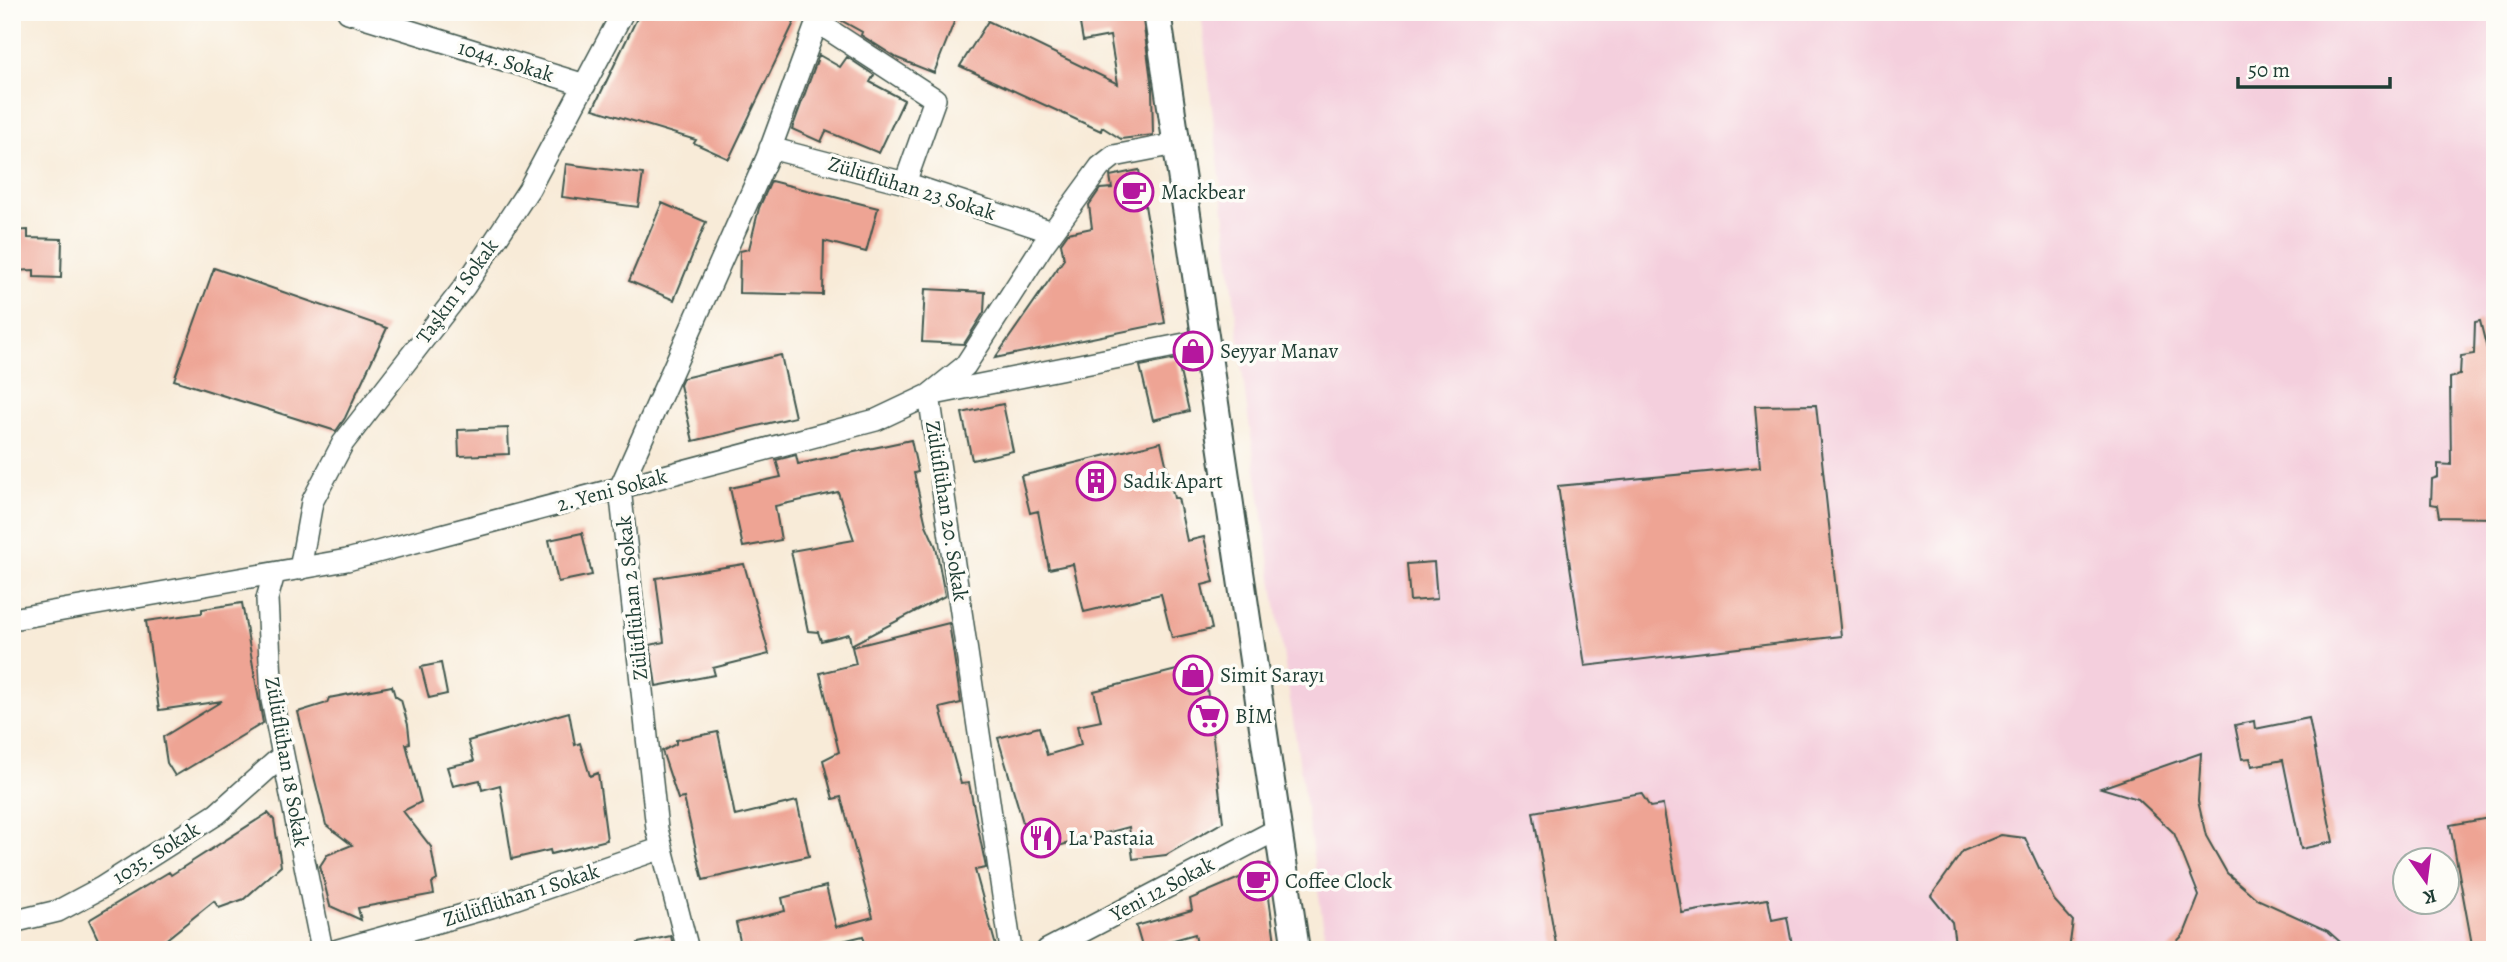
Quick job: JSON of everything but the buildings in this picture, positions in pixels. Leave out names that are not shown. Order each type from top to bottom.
[{"type":"street","name":"1044. Sokak","points":[[348,12],[584,85]]},
{"type":"street","name":"Taşkın 1 Sokak","points":[[300,569],[312,502],[343,443],[465,286],[529,189],[624,12]]},
{"type":"street","points":[[1157,12],[1296,950]]},
{"type":"street","name":"Zülüflühan 2 Sokak","points":[[688,950],[657,829],[621,488],[770,148],[817,22],[935,99],[905,183]]},
{"type":"street","name":"Zülüflühan 20. Sokak","points":[[1012,950],[929,395],[965,366],[1052,232],[1100,167],[1114,156],[1176,144]]},
{"type":"street","name":"Zülüflühan 23 Sokak","points":[[770,148],[905,183],[1052,232]]},
{"type":"street","name":"2. Yeni Sokak","points":[[12,619],[347,560],[876,420],[929,395],[1205,340]]},
{"type":"street","name":"Zülüflühan 18 Sokak","points":[[274,574],[267,599],[272,700],[322,950]]},
{"type":"street","name":"1035. Sokak","points":[[12,922],[58,911],[101,888],[217,814],[283,755]]},
{"type":"street","name":"Yeni 12 Sokak","points":[[1047,950],[1278,829]]},
{"type":"street","name":"Zülüflühan 1 Sokak","points":[[338,950],[491,907],[662,848]]},
{"type":"shaded area","points":[[1201,12],[2495,12],[2495,950],[1327,950],[1246,402]]},
{"type":"place","name":"Mackbear","points":[[1134,192]]},
{"type":"place","name":"Seyyar Manav","points":[[1193,351]]},
{"type":"place","name":"Sadık Apart","points":[[1096,481]]},
{"type":"place","name":"Simit Sarayı","points":[[1193,675]]},
{"type":"place","name":"BİM","points":[[1208,716]]},
{"type":"place","name":"La Pastaia","points":[[1041,838]]},
{"type":"place","name":"Coffee Clock","points":[[1258,881]]}]
